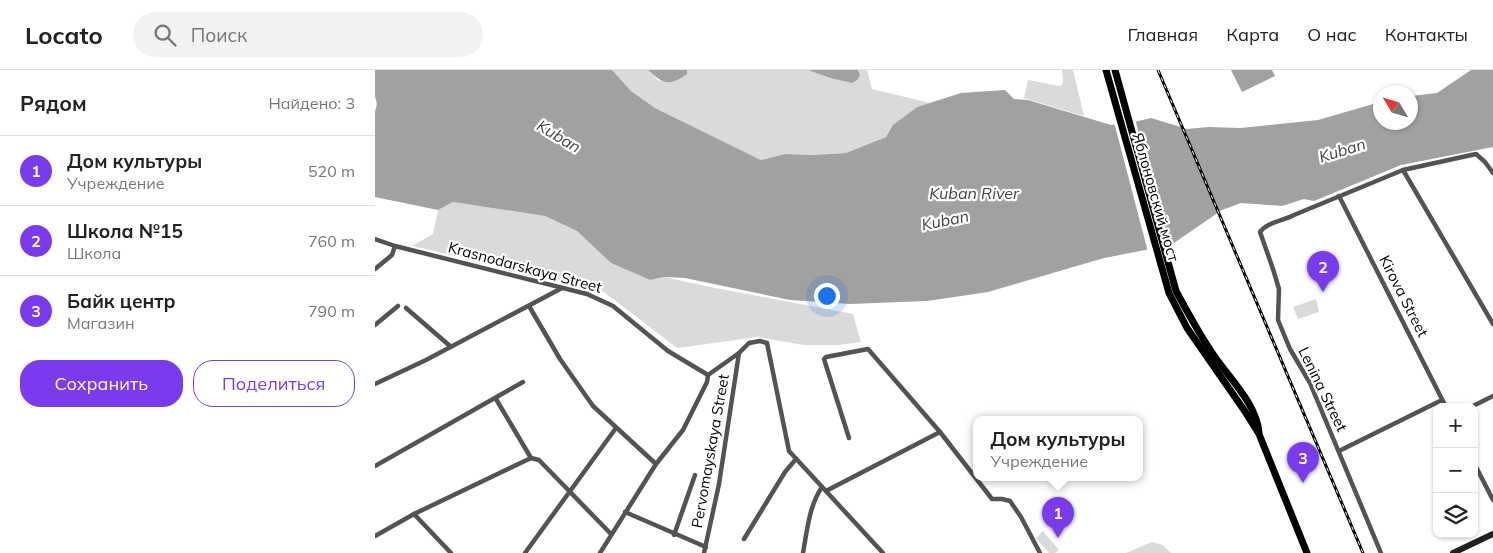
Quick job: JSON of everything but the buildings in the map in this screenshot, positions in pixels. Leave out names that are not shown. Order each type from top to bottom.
[{"type":"main road","name":"Яблоновский мост","points":[[1106,70],[1169,292],[1190,326]]},
{"type":"main road","name":"Яблоновский мост","points":[[1115,70],[1164,245],[1168,267],[1190,326]]},
{"type":"main road","points":[[1190,326],[1236,385],[1257,420],[1259,434],[1307,553]]},
{"type":"street","points":[[1339,196],[1403,170],[1476,154],[1493,173]]},
{"type":"street","points":[[1403,170],[1493,324]]},
{"type":"street","name":"Lenina Street","points":[[1339,196],[1284,220],[1264,226],[1260,232],[1279,289],[1278,320],[1290,349],[1310,383],[1381,553]]},
{"type":"street","name":"Kirova Street","points":[[1339,196],[1444,403]]},
{"type":"street","name":"Krasnodarskaya Street","points":[[375,239],[395,246],[587,294],[613,306],[667,351],[708,375]]},
{"type":"street","points":[[375,269],[392,255],[395,246]]},
{"type":"street","points":[[375,384],[562,288]]},
{"type":"street","points":[[375,325],[398,306]]},
{"type":"street","points":[[529,306],[560,359],[593,406],[656,464]]},
{"type":"street","points":[[406,308],[451,346]]},
{"type":"street","points":[[600,553],[656,464],[683,430],[707,382],[708,375],[739,354],[749,343],[760,341],[767,343],[789,451],[883,553]]},
{"type":"street","points":[[849,438],[824,362],[826,357],[868,348],[940,432],[973,475]]},
{"type":"street","name":"Pervomayskaya Street","points":[[704,553],[719,484],[739,354]]},
{"type":"street","points":[[375,466],[523,382]]},
{"type":"street","points":[[1478,404],[1493,396]]},
{"type":"street","points":[[496,399],[531,458]]},
{"type":"street","points":[[1339,451],[1443,400]]},
{"type":"street","points":[[525,553],[617,428]]},
{"type":"street","points":[[803,553],[816,496],[824,489],[940,432]]},
{"type":"street","points":[[375,536],[414,514],[531,458],[539,460],[611,534]]},
{"type":"street","points":[[744,539],[785,472],[796,459]]},
{"type":"street","points":[[1478,471],[1493,500]]},
{"type":"street","points":[[674,535],[695,475]]},
{"type":"street","points":[[977,481],[991,499],[1010,500],[1040,553]]},
{"type":"street","points":[[625,512],[674,535],[706,547]]},
{"type":"street","points":[[414,514],[451,553]]},
{"type":"street","points":[[1453,553],[1493,534]]},
{"type":"shaded area","points":[[612,70],[648,70],[659,81],[687,74],[687,70],[808,70],[852,83],[859,70],[867,70],[872,89],[930,103],[917,107],[894,125],[886,137],[846,153],[785,154],[761,160],[655,108],[631,91]]},
{"type":"shaded area","points":[[1062,70],[1073,70],[1084,116],[1024,98],[1028,80],[1059,86],[1062,85],[1063,81]]},
{"type":"shaded area","points":[[453,202],[545,216],[577,231],[611,263],[650,280],[664,277],[853,314],[861,342],[838,345],[804,345],[757,337],[677,348],[604,292],[554,278],[412,246],[433,234],[438,210]]},
{"type":"shaded area","points":[[1316,299],[1319,312],[1298,319],[1293,307]]},
{"type":"shaded area","points":[[1043,531],[1059,550],[1055,553],[1049,553],[1036,538]]},
{"type":"shaded area","points":[[1152,542],[1163,545],[1171,553],[1126,553]]},
{"type":"water","name":"Kuban River","points":[[375,70],[612,70],[631,91],[655,108],[761,160],[785,154],[846,153],[886,137],[893,125],[917,107],[961,93],[1005,90],[1014,99],[1028,100],[1111,125],[1151,118],[1187,129],[1208,127],[1241,128],[1318,120],[1373,104],[1373,130],[1418,130],[1418,95],[1437,93],[1471,70],[1493,70],[1493,147],[1401,165],[1314,201],[1304,199],[1282,206],[1241,203],[1222,210],[1171,245],[1104,258],[988,292],[927,301],[850,304],[790,300],[685,278],[664,277],[650,280],[611,263],[577,231],[545,216],[453,202],[438,210],[375,197],[375,112],[377,104],[375,96]]},
{"type":"water","points":[[648,70],[687,70],[687,74],[675,81],[666,82]]},
{"type":"water","points":[[808,70],[858,70],[860,75],[852,83]]},
{"type":"water","points":[[1231,70],[1272,70],[1275,76],[1242,92]]},
{"type":"pier","points":[[1135,119],[1171,248],[1156,252],[1148,252],[1114,122]]},
{"type":"railway","points":[[1158,70],[1363,553]]},
{"type":"place","name":"Школа №15","points":[[1323,292]]},
{"type":"place","name":"Байк центр","points":[[1303,483]]},
{"type":"place","name":"Дом культуры","points":[[1058,538]]},
{"type":"water label","name":"Kuban","points":[[559,136]]},
{"type":"water label","name":"Kuban","points":[[1342,150]]},
{"type":"water label","name":"Kuban","points":[[945,220]]}]
